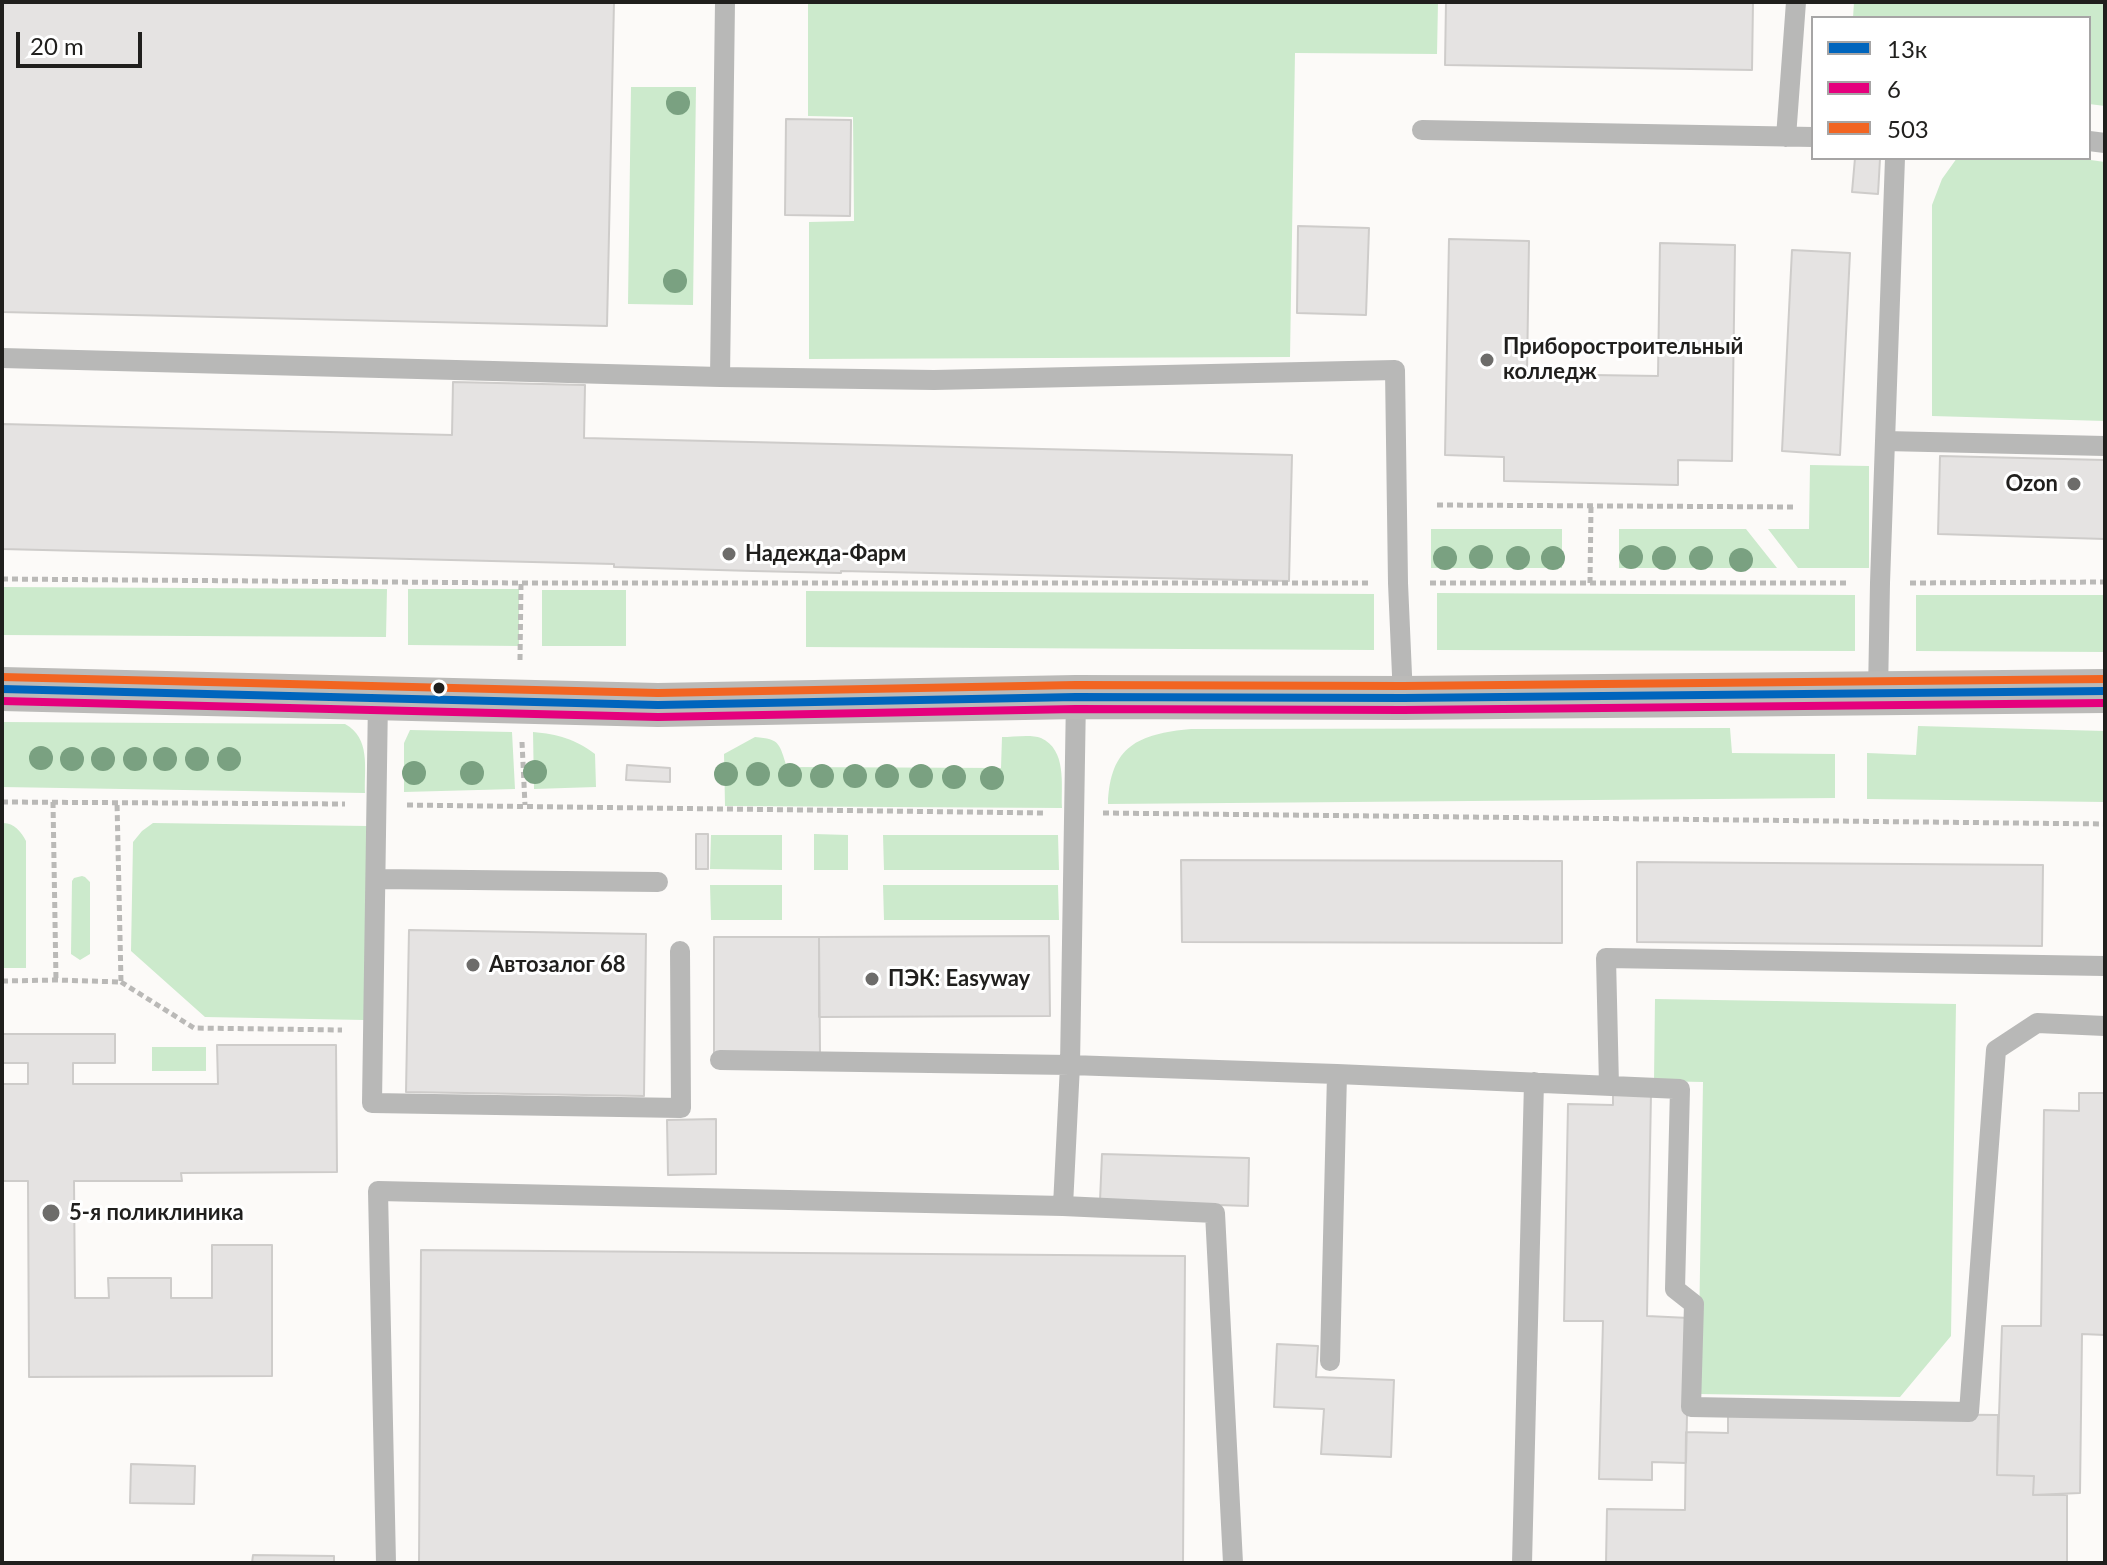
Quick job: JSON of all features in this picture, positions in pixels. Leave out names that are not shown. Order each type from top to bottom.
[{"type":"main road","points":[[2,689],[658,705],[1076,697],[1403,698],[2105,691]]},
{"type":"lane","points":[[720,377],[725,2]]},
{"type":"lane","points":[[1786,137],[1796,2]]},
{"type":"lane","points":[[1422,130],[1811,137]]},
{"type":"lane","points":[[1878,693],[1895,160]]},
{"type":"lane","points":[[2,358],[934,380],[1395,370],[1403,698]]},
{"type":"lane","points":[[1885,441],[2105,446]]},
{"type":"lane","points":[[1063,1206],[1070,1065],[1076,697]]},
{"type":"lane","points":[[378,699],[372,1103],[681,1108],[680,951]]},
{"type":"lane","points":[[377,879],[658,882]]},
{"type":"lane","points":[[1609,1086],[1606,958],[2105,966]]},
{"type":"lane","points":[[720,1060],[1070,1065],[1680,1089],[1675,1289],[1694,1304],[1691,1407],[1969,1412],[1996,1050],[2037,1023],[2105,1026]]},
{"type":"lane","points":[[1330,1361],[1337,1074]]},
{"type":"lane","points":[[1522,1563],[1534,1082]]},
{"type":"lane","points":[[386,1563],[378,1191],[1063,1206],[1215,1213],[1233,1563]]},
{"type":"path","points":[[1437,505],[1796,507]]},
{"type":"path","points":[[1590,583],[1591,506]]},
{"type":"path","points":[[2,579],[505,583],[2105,582]]},
{"type":"path","points":[[53,802],[56,980]]},
{"type":"path","points":[[117,802],[121,982]]},
{"type":"path","points":[[2,981],[121,982],[194,1028],[373,1031]]},
{"type":"green space","points":[[808,2],[1438,2],[1437,54],[1295,53],[1290,357],[809,359],[809,222],[854,221],[853,117],[808,116]]},
{"type":"green space","points":[[1854,2],[2105,2],[2105,106],[2091,104],[2091,16],[1853,16]]},
{"type":"green space","points":[[631,87],[696,87],[693,305],[628,304]]},
{"type":"green space","points":[[1956,160],[2105,162],[2105,421],[1932,416],[1932,205],[1942,179]]},
{"type":"green space","points":[[1810,465],[1869,466],[1869,568],[1798,568],[1768,529],[1809,529]]},
{"type":"green space","points":[[1431,529],[1562,529],[1562,568],[1431,568]]},
{"type":"green space","points":[[1619,529],[1746,529],[1777,568],[1619,568]]},
{"type":"green space","points":[[2,587],[387,589],[386,637],[2,635]]},
{"type":"green space","points":[[408,589],[519,589],[519,646],[408,645]]},
{"type":"green space","points":[[542,590],[626,590],[626,646],[542,646]]},
{"type":"green space","points":[[806,591],[1374,594],[1374,650],[806,647]]},
{"type":"green space","points":[[1437,593],[1855,595],[1855,651],[1437,650]]},
{"type":"green space","points":[[1916,595],[2105,595],[2105,652],[1916,651]]},
{"type":"green space","points":[[2,722],[345,724],[359,737],[362,745],[365,793],[2,787]]},
{"type":"green space","points":[[1918,726],[2105,731],[2105,802],[1867,799],[1867,753],[1916,755]]},
{"type":"green space","points":[[1730,728],[1732,753],[1835,754],[1835,798],[1108,804],[1114,769],[1121,756],[1142,740],[1172,731]]},
{"type":"green space","points":[[410,730],[512,732],[515,789],[404,792],[404,743]]},
{"type":"green space","points":[[533,732],[566,738],[595,754],[596,787],[534,789]]},
{"type":"green space","points":[[755,737],[770,739],[778,744],[787,767],[1001,768],[1002,737],[1037,737],[1049,743],[1059,759],[1062,808],[725,806],[724,754]]},
{"type":"green space","points":[[2,823],[16,828],[26,841],[26,968],[2,968]]},
{"type":"green space","points":[[153,823],[367,826],[364,1020],[205,1017],[131,951],[133,842]]},
{"type":"green space","points":[[814,834],[848,835],[848,870],[814,870]]},
{"type":"green space","points":[[711,835],[782,835],[782,870],[710,869]]},
{"type":"green space","points":[[883,835],[1058,835],[1059,870],[884,870]]},
{"type":"green space","points":[[82,876],[90,882],[90,954],[80,960],[71,954],[72,881]]},
{"type":"green space","points":[[710,885],[782,885],[782,920],[711,920]]},
{"type":"green space","points":[[883,885],[1058,885],[1059,920],[884,920]]},
{"type":"green space","points":[[1655,999],[1956,1004],[1951,1336],[1900,1397],[1698,1394],[1703,1082],[1654,1081]]},
{"type":"green space","points":[[152,1047],[206,1047],[206,1071],[152,1071]]},
{"type":"building","points":[[2,2],[614,2],[607,326],[2,312]]},
{"type":"building","points":[[1446,2],[1753,2],[1752,70],[1445,65]]},
{"type":"building","points":[[786,119],[851,120],[850,216],[785,215]]},
{"type":"building","points":[[1855,160],[1880,160],[1878,194],[1852,192]]},
{"type":"building","points":[[1298,226],[1369,228],[1366,315],[1297,313]]},
{"type":"building","name":"Приборостроительный колледж","points":[[1449,239],[1529,241],[1527,374],[1658,376],[1660,243],[1735,245],[1732,461],[1678,460],[1678,485],[1504,481],[1504,457],[1445,455]]},
{"type":"building","points":[[1792,250],[1850,253],[1840,455],[1782,451]]},
{"type":"building","points":[[453,382],[585,385],[584,438],[1292,455],[1289,581],[753,571],[614,567],[614,564],[2,549],[2,424],[452,435]]},
{"type":"building","points":[[1940,456],[2105,460],[2105,539],[1938,534]]},
{"type":"building","points":[[627,765],[670,768],[670,782],[626,780]]},
{"type":"building","points":[[696,834],[708,834],[708,869],[696,869]]},
{"type":"building","points":[[1181,860],[1562,861],[1562,943],[1182,942]]},
{"type":"building","points":[[1637,862],[2043,865],[2042,946],[1637,942]]},
{"type":"building","points":[[409,930],[646,934],[644,1096],[406,1092]]},
{"type":"building","points":[[1049,936],[1050,1016],[819,1017],[819,937]]},
{"type":"building","points":[[714,937],[819,937],[820,1053],[714,1054]]},
{"type":"building","name":"5-я поликлиника","points":[[2,1034],[115,1034],[115,1063],[73,1063],[73,1084],[218,1084],[217,1045],[336,1045],[337,1172],[181,1173],[182,1181],[74,1181],[75,1298],[109,1298],[108,1278],[171,1278],[171,1298],[212,1298],[212,1245],[272,1245],[272,1376],[29,1377],[28,1181],[2,1181],[2,1084],[28,1084],[28,1063],[2,1063]]},
{"type":"building","points":[[1613,1092],[1651,1093],[1647,1316],[1689,1318],[1686,1463],[1652,1462],[1652,1480],[1599,1479],[1603,1321],[1564,1321],[1568,1104],[1613,1105]]},
{"type":"building","points":[[2079,1093],[2105,1093],[2105,1335],[2082,1334],[2080,1493],[2033,1495],[2034,1476],[1997,1475],[2002,1326],[2041,1326],[2044,1110],[2079,1111]]},
{"type":"building","points":[[716,1119],[716,1174],[668,1175],[667,1120]]},
{"type":"building","points":[[1102,1154],[1249,1158],[1248,1206],[1100,1201]]},
{"type":"building","points":[[421,1250],[1185,1256],[1183,1563],[419,1563]]},
{"type":"building","points":[[1277,1344],[1318,1346],[1316,1377],[1394,1380],[1391,1457],[1321,1454],[1324,1409],[1274,1407]]},
{"type":"building","points":[[1728,1412],[1998,1415],[1997,1475],[2034,1476],[2033,1495],[2067,1495],[2067,1563],[1606,1563],[1607,1509],[1685,1510],[1686,1432],[1728,1433]]},
{"type":"building","points":[[131,1464],[195,1466],[194,1504],[130,1503]]},
{"type":"building","points":[[253,1555],[334,1556],[334,1563],[252,1563]]},
{"type":"transit line","name":"503","points":[[2,677],[658,693],[1076,685],[1403,686],[2105,679]]},
{"type":"transit line","name":"13к","points":[[2,689],[658,705],[1076,697],[1403,698],[2105,691]]},
{"type":"transit line","name":"6","points":[[2,701],[658,717],[1076,709],[1403,710],[2105,703]]},
{"type":"place","name":"Приборостроительный колледж","points":[[1487,360]]},
{"type":"place","name":"Ozon","points":[[2074,484]]},
{"type":"place","name":"Надежда-Фарм","points":[[729,554]]},
{"type":"place","name":"Автозалог 68","points":[[473,965]]},
{"type":"place","name":"ПЭК: Easyway","points":[[872,979]]},
{"type":"place","name":"5-я поликлиника","points":[[51,1213]]}]
